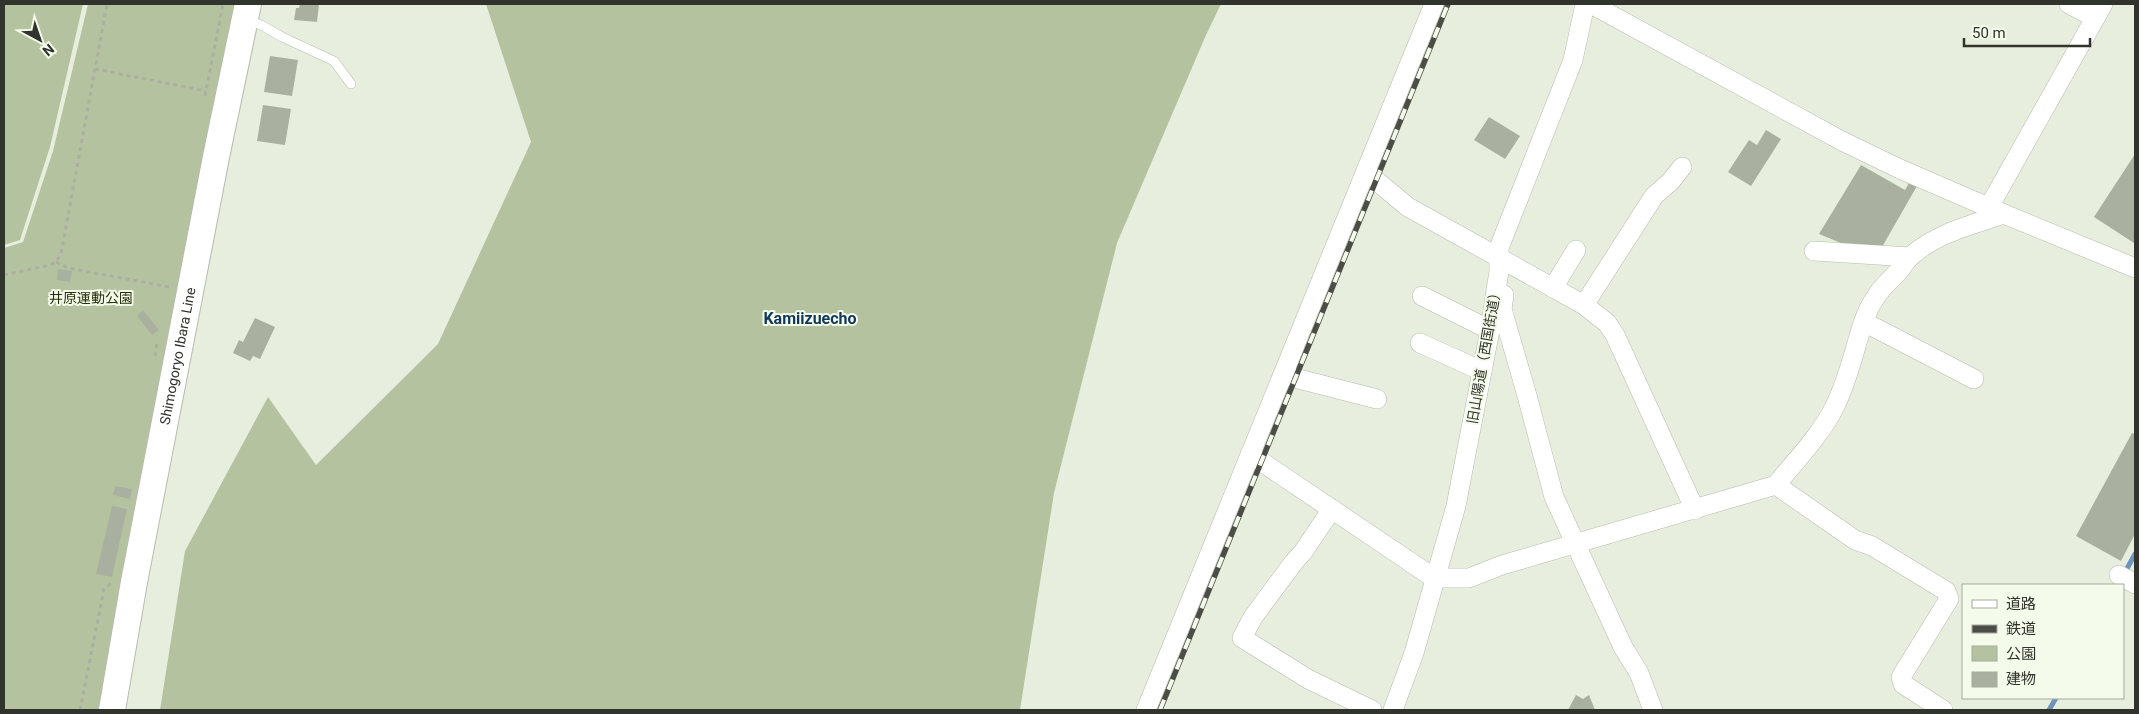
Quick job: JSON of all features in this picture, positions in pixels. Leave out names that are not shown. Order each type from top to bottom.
[{"type":"main road","name":"Shimogoryo Ibara Line","points":[[112,710],[138,563],[246,12]]},
{"type":"street","points":[[1146,710],[1367,173],[1434,4]]},
{"type":"street","name":"旧山陽道（西国街道）","points":[[1393,710],[1414,653],[1456,506],[1490,330],[1500,248],[1573,60],[1586,4]]},
{"type":"street","points":[[1592,4],[1842,141],[1900,169],[2135,268]]},
{"type":"street","points":[[1250,454],[1434,578],[1468,578],[1502,565],[1776,485],[1809,446],[1835,407],[1848,376],[1864,322],[1879,290],[1910,257],[1938,238],[1996,210],[2099,11],[2069,4]]},
{"type":"street","points":[[1584,305],[1654,196],[1682,168]]},
{"type":"street","points":[[1367,173],[1408,206],[1584,305],[1607,323],[1615,335],[1695,510]]},
{"type":"street","points":[[1553,288],[1576,250]]},
{"type":"street","points":[[1814,251],[1910,257]]},
{"type":"street","points":[[1499,258],[1506,276],[1502,309],[1554,497],[1623,647],[1639,673],[1654,710]]},
{"type":"street","points":[[1422,296],[1490,330]]},
{"type":"street","points":[[1864,322],[1974,379]]},
{"type":"street","points":[[1420,343],[1482,371]]},
{"type":"street","points":[[1283,375],[1377,399]]},
{"type":"street","points":[[1776,485],[1855,540],[1872,546],[1946,591],[1949,599],[1901,678],[1902,684],[1943,710]]},
{"type":"street","points":[[1332,509],[1304,552],[1294,562],[1253,617],[1242,638],[1308,679],[1372,710]]},
{"type":"lane","points":[[246,12],[262,25],[282,37],[334,61],[352,84]]},
{"type":"path","points":[[56,262],[61,254],[107,4]]},
{"type":"path","points":[[95,69],[206,91]]},
{"type":"path","points":[[4,275],[56,262],[68,268],[169,287]]},
{"type":"path","points":[[80,710],[104,589]]},
{"type":"green space","points":[[4,4],[83,4],[50,147],[20,240],[4,245]]},
{"type":"green space","name":"井原運動公園","points":[[88,4],[237,4],[100,710],[4,710],[4,248],[23,242],[53,151]]},
{"type":"green space","points":[[486,4],[1221,4],[1117,243],[1054,493],[1020,710],[160,710],[185,551],[268,397],[316,465],[438,344],[531,142]]},
{"type":"building","points":[[300,4],[319,4],[317,22],[294,20],[296,8],[299,8]]},
{"type":"building","points":[[270,56],[298,60],[292,96],[264,92]]},
{"type":"building","points":[[263,105],[291,109],[285,145],[257,141]]},
{"type":"building","points":[[1489,117],[1520,136],[1505,159],[1474,140]]},
{"type":"building","points":[[1766,130],[1781,139],[1751,186],[1728,172],[1749,140],[1757,145]]},
{"type":"building","points":[[2135,154],[2135,241],[2134,243],[2094,217]]},
{"type":"building","points":[[1861,165],[1905,190],[1910,181],[1917,186],[1882,247],[1846,245],[1819,234]]},
{"type":"building","points":[[58,269],[72,271],[70,282],[57,280]]},
{"type":"building","points":[[143,310],[159,330],[152,335],[137,316]]},
{"type":"building","points":[[255,318],[275,327],[260,359],[253,356],[250,361],[233,353],[239,340],[243,342]]},
{"type":"building","points":[[2132,433],[2135,434],[2135,534],[2121,561],[2076,536]]},
{"type":"building","points":[[115,486],[132,489],[130,499],[113,495]]},
{"type":"building","points":[[112,506],[127,509],[112,577],[96,574]]},
{"type":"building","points":[[1576,695],[1583,699],[1589,695],[1595,710],[1568,710]]},
{"type":"waterway","points":[[2119,584],[2135,554]]},
{"type":"waterway","points":[[2049,710],[2055,699]]},
{"type":"railway","points":[[1160,710],[1448,4]]},
{"type":"district","name":"Kamiizuecho","points":[[810,318]]}]
